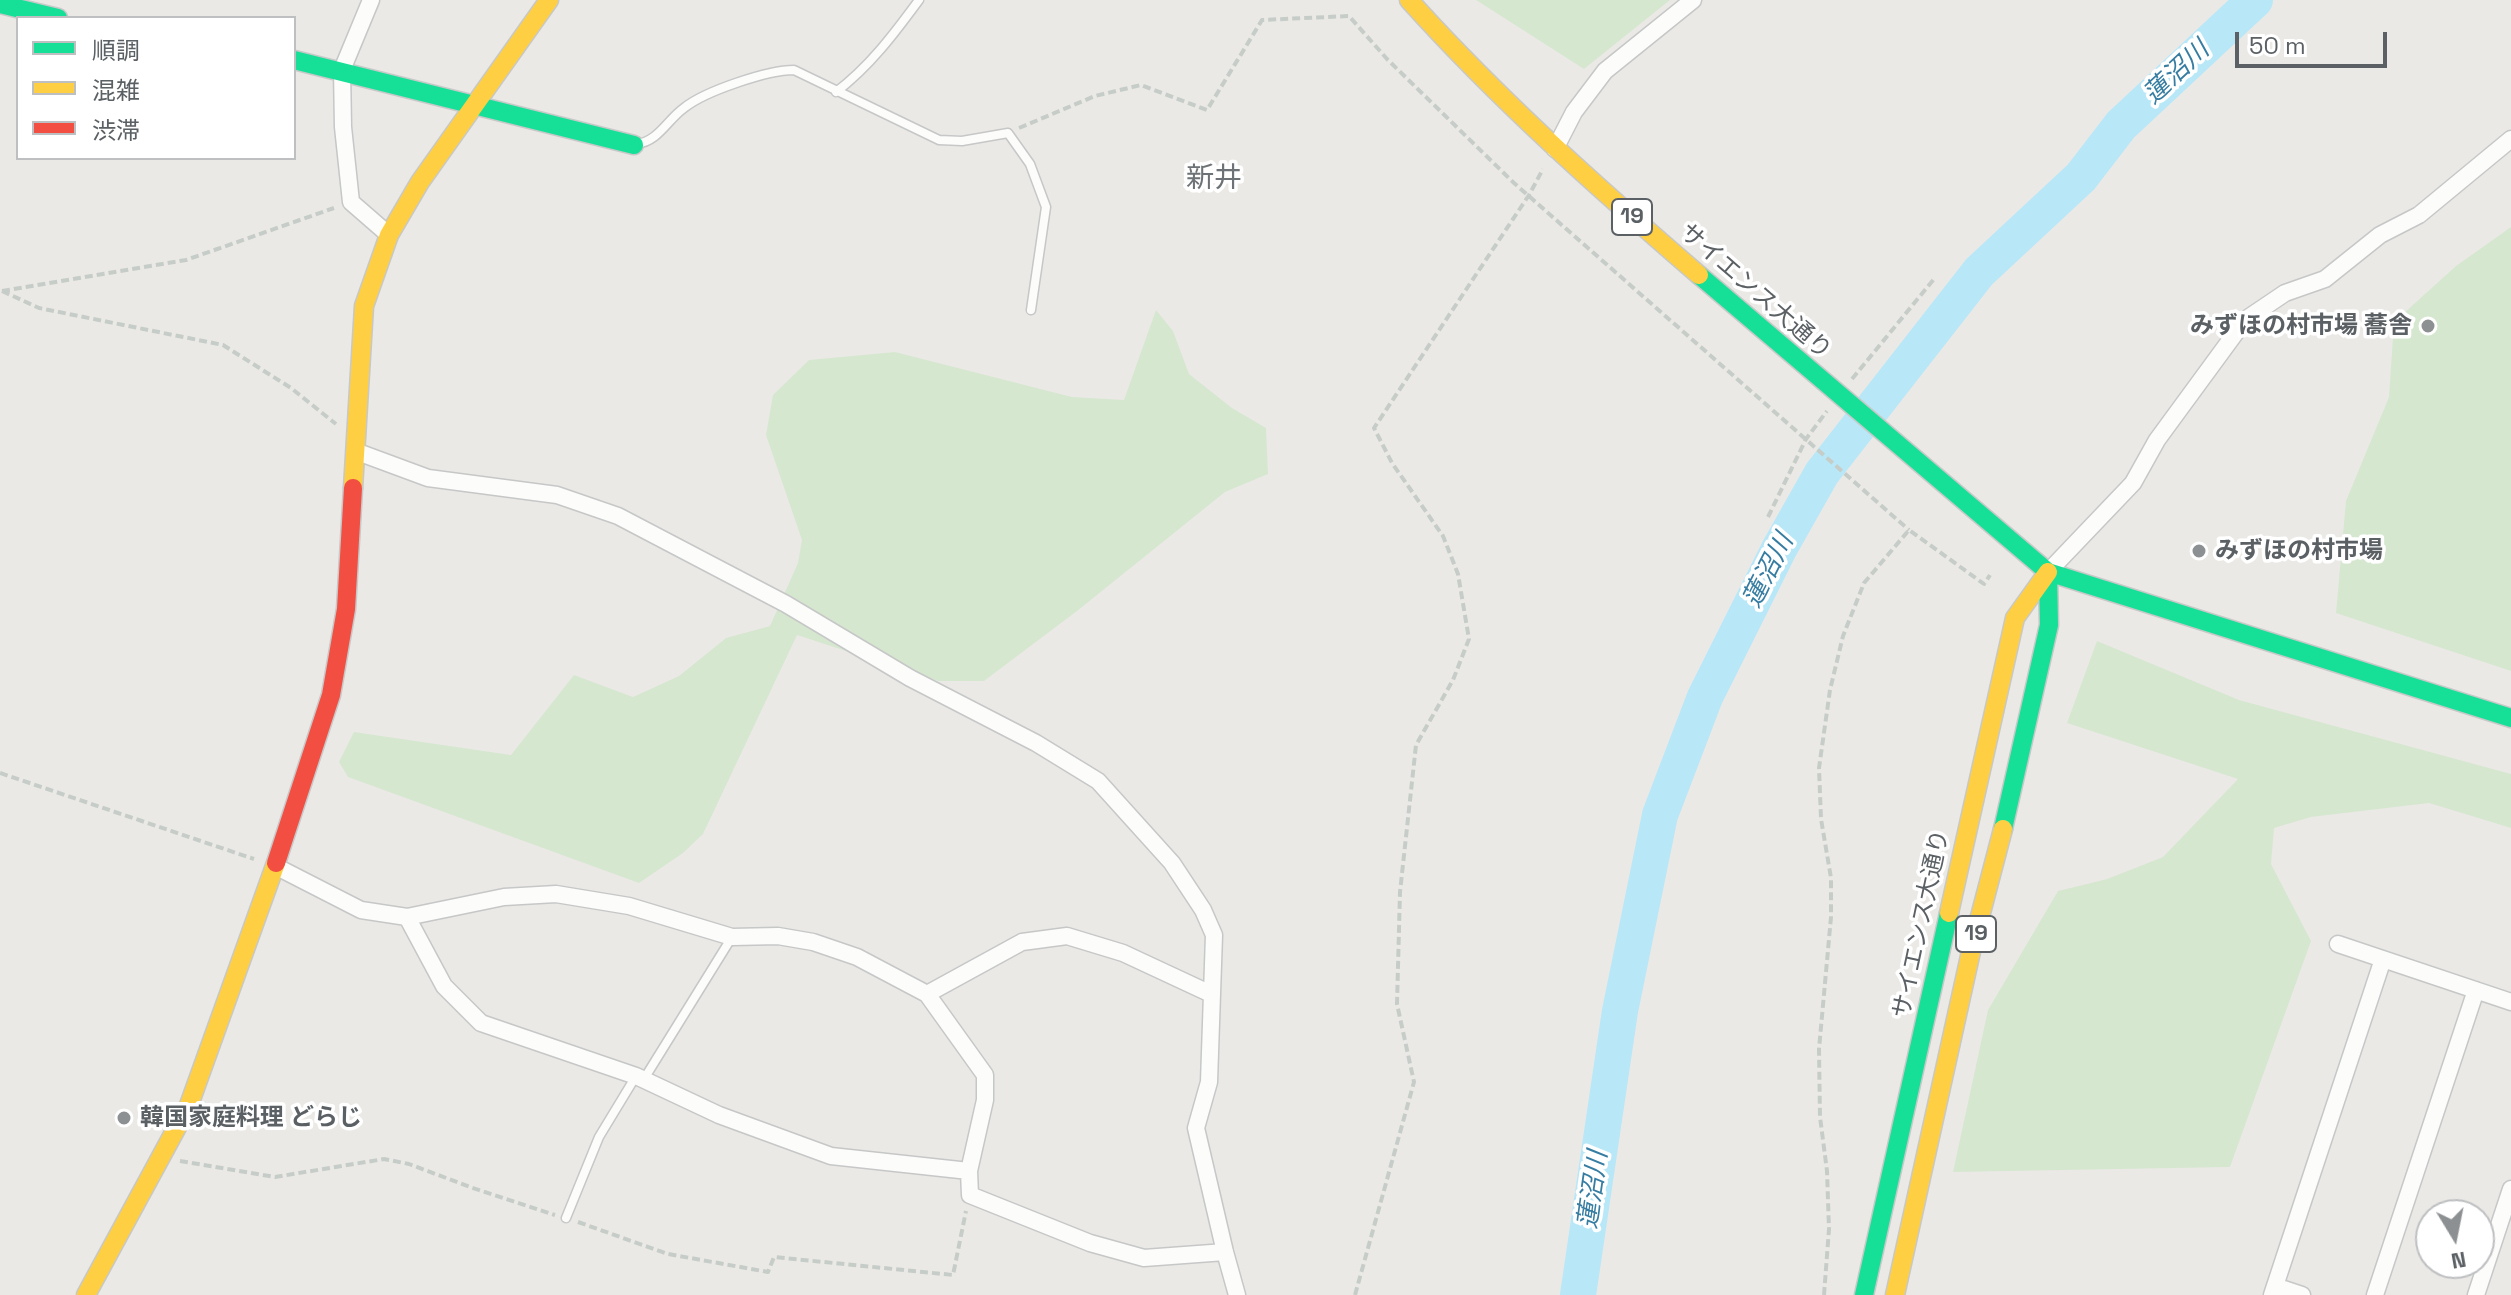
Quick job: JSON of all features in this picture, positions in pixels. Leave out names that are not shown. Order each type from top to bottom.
[{"type":"main road","points":[[86,1295],[189,1105],[275,866],[331,695],[346,609],[364,306],[389,235],[420,182],[549,0]]},
{"type":"main road","name":"サイエンス大通り","points":[[1409,0],[1469,65],[1555,149],[1845,402],[2048,572],[2015,618],[1864,1295]]},
{"type":"main road","points":[[0,4],[50,16]]},
{"type":"main road","points":[[296,60],[634,145]]},
{"type":"main road","points":[[2048,572],[2511,718]]},
{"type":"main road","name":"19","points":[[1895,1295],[1972,947],[2006,818],[2049,625],[2048,572]]},
{"type":"street","points":[[371,0],[342,70],[343,127],[351,202],[389,235]]},
{"type":"street","points":[[1555,149],[1574,112],[1605,71],[1693,0]]},
{"type":"street","points":[[2048,572],[2133,483],[2157,440],[2245,320],[2285,293],[2325,279],[2380,235],[2419,215],[2511,139]]},
{"type":"street","points":[[356,446],[428,478],[557,495],[618,516],[786,604],[910,678],[1036,743],[1098,781],[1172,863],[1203,910],[1214,935],[1209,1082],[1196,1128],[1237,1295]]},
{"type":"street","points":[[275,866],[361,910],[407,917],[504,897],[556,894],[629,906],[732,937],[778,936],[813,942],[857,957],[927,994],[985,1075],[985,1100],[969,1171],[970,1195],[1090,1243],[1144,1258],[1225,1252]]},
{"type":"street","points":[[407,917],[444,986],[481,1023],[640,1078],[719,1115],[831,1156],[969,1171]]},
{"type":"street","points":[[927,994],[1022,942],[1067,936],[1123,953],[1211,994]]},
{"type":"street","points":[[2338,944],[2511,1002]]},
{"type":"street","points":[[2302,1295],[2273,1290],[2383,959]]},
{"type":"street","points":[[2375,1295],[2476,990]]},
{"type":"street","points":[[2476,1295],[2511,1189]]},
{"type":"lane","points":[[836,92],[856,77],[885,47],[919,0]]},
{"type":"lane","points":[[634,145],[647,143],[685,107],[776,70],[794,70],[939,140],[962,141],[1008,133],[1030,164],[1046,207],[1031,310]]},
{"type":"lane","points":[[566,1218],[599,1137],[732,937]]},
{"type":"path","points":[[1008,133],[1095,96],[1141,85],[1207,110],[1262,20],[1349,16],[1387,59],[1529,195],[1909,530],[1984,584],[1990,575]]},
{"type":"path","points":[[1355,1295],[1414,1082],[1397,1004],[1400,892],[1416,745],[1453,680],[1469,639],[1458,574],[1443,536],[1392,463],[1374,428],[1529,195],[1555,149]]},
{"type":"path","points":[[1,291],[186,260],[351,202]]},
{"type":"path","points":[[1768,517],[1806,439],[1845,402],[1934,279]]},
{"type":"path","points":[[1,291],[39,308],[223,345],[291,388],[356,446]]},
{"type":"path","points":[[1824,1295],[1829,1229],[1827,1171],[1820,1117],[1819,1049],[1831,917],[1831,878],[1821,819],[1819,768],[1830,690],[1843,636],[1864,583],[1909,530]]},
{"type":"path","points":[[0,773],[275,866]]},
{"type":"path","points":[[164,1151],[182,1162],[275,1177],[384,1159],[409,1164],[668,1254],[768,1272],[774,1257],[953,1275],[970,1195]]},
{"type":"green space","points":[[1476,0],[1670,0],[1584,69]]},
{"type":"green space","points":[[2511,227],[2511,671],[2336,613],[2346,501],[2389,397],[2394,322],[2456,266]]},
{"type":"green space","points":[[1156,310],[1173,331],[1189,374],[1232,408],[1266,428],[1268,474],[1225,492],[984,681],[938,681],[797,635],[703,834],[683,853],[639,883],[348,777],[339,762],[354,732],[511,755],[574,675],[633,697],[679,676],[726,638],[770,626],[798,563],[802,540],[766,435],[773,395],[809,360],[895,352],[1072,397],[1124,400]]},
{"type":"green space","points":[[2097,641],[2239,700],[2511,774],[2511,828],[2429,803],[2311,817],[2274,828],[2271,864],[2311,941],[2230,1167],[1953,1172],[1988,1010],[2058,891],[2107,879],[2163,857],[2238,779],[2067,723]]},
{"type":"waterway","name":"蓮沼川","points":[[1578,1295],[1620,1011],[1660,815],[1705,697],[1779,549],[1822,473],[1979,272],[2081,177],[2121,125],[2255,0]]},
{"type":"traffic: fast","points":[[0,4],[50,16]]},
{"type":"traffic: fast","points":[[296,60],[634,145]]},
{"type":"traffic: fast","points":[[1699,275],[2048,572],[2049,625],[2003,829]]},
{"type":"traffic: fast","points":[[2048,572],[2511,718]]},
{"type":"traffic: fast","points":[[1864,1295],[1949,913]]},
{"type":"traffic: slow","points":[[353,488],[364,306],[389,235],[420,182],[549,0]]},
{"type":"traffic: slow","points":[[1409,0],[1478,73],[1550,142],[1699,275]]},
{"type":"traffic: slow","points":[[1949,913],[2015,618],[2048,572]]},
{"type":"traffic: slow","points":[[1895,1295],[1972,947],[2003,829]]},
{"type":"traffic: slow","points":[[86,1295],[189,1105],[276,863]]},
{"type":"traffic: jam","points":[[276,863],[331,695],[346,609],[353,488]]},
{"type":"place","name":"みずほの村市場 蕎舎","points":[[2428,326]]},
{"type":"place","name":"みずほの村市場","points":[[2199,551]]},
{"type":"place","name":"韓国家庭料理 どらじ","points":[[124,1118]]},
{"type":"district","name":"新井","points":[[1214,179]]}]
